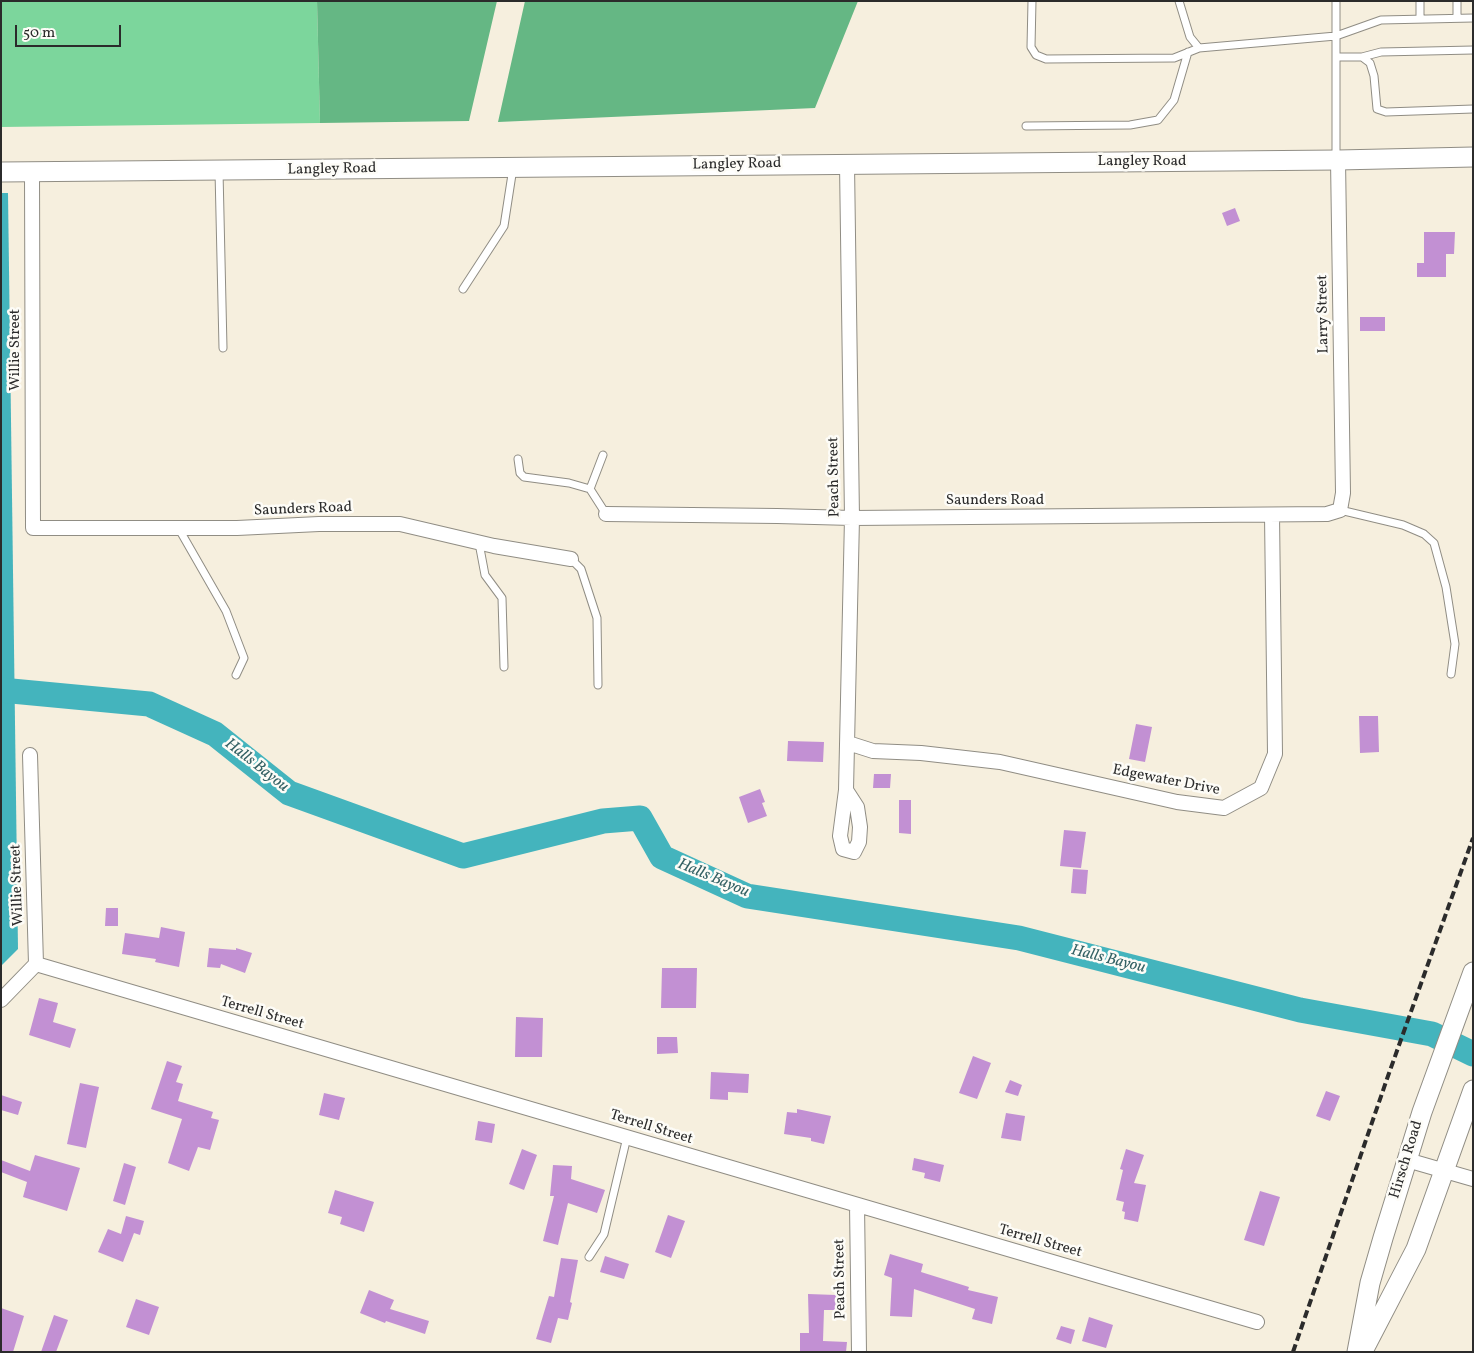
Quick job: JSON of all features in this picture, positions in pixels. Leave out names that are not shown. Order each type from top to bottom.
[{"type":"street","name":"Langley Road","points":[[1,172],[1337,160],[1473,157]]},
{"type":"street","name":"Larry Street","points":[[1337,160],[1343,493],[1340,510]]},
{"type":"street","name":"Peach Street","points":[[846,790],[852,518],[847,164]]},
{"type":"street","name":"Willie Street","points":[[32,172],[33,528]]},
{"type":"street","name":"Saunders Road","points":[[606,514],[852,518],[1272,515],[1327,514],[1340,510]]},
{"type":"street","name":"Edgewater Drive","points":[[848,743],[873,751],[921,753],[1000,762],[1177,802],[1224,808],[1261,788],[1275,754],[1272,515]]},
{"type":"street","name":"Saunders Road","points":[[33,528],[237,528],[319,524],[400,524],[479,543],[571,559]]},
{"type":"street","name":"Willie Street","points":[[30,754],[36,964]]},
{"type":"street","points":[[1,1000],[36,964]]},
{"type":"street","name":"Terrell Street","points":[[36,964],[856,1206],[1257,1322]]},
{"type":"street","name":"Hirsch Road","points":[[1357,1352],[1370,1283],[1422,1112],[1473,972]]},
{"type":"street","points":[[1362,1352],[1416,1249],[1473,1090]]},
{"type":"street","points":[[1408,1160],[1473,1179]]},
{"type":"street","name":"Peach Street","points":[[856,1206],[859,1352]]},
{"type":"lane","points":[[1032,1],[1032,47],[1036,54],[1046,58],[1174,58],[1199,48],[1336,36],[1381,20],[1473,18]]},
{"type":"lane","points":[[1179,1],[1190,37],[1199,48]]},
{"type":"lane","points":[[1336,1],[1337,160]]},
{"type":"lane","points":[[1420,1],[1420,19]]},
{"type":"lane","points":[[1457,1],[1457,18]]},
{"type":"lane","points":[[1336,57],[1362,57],[1381,52],[1473,50]]},
{"type":"lane","points":[[1026,126],[1130,125],[1158,120],[1174,100],[1188,52]]},
{"type":"lane","points":[[1362,57],[1370,63],[1374,76],[1377,109],[1386,112],[1473,109]]},
{"type":"lane","points":[[463,289],[504,226],[513,168]]},
{"type":"lane","points":[[219,171],[223,348]]},
{"type":"lane","points":[[590,489],[603,455]]},
{"type":"lane","points":[[518,459],[520,473],[524,478],[569,483],[590,489],[606,514]]},
{"type":"lane","points":[[1340,510],[1403,525],[1424,534],[1434,543],[1446,587],[1455,644],[1450,674]]},
{"type":"lane","points":[[179,528],[226,611],[244,658],[236,675]]},
{"type":"lane","points":[[479,543],[485,575],[502,598],[504,667]]},
{"type":"lane","points":[[571,559],[581,569],[597,618],[598,685]]},
{"type":"lane","points":[[589,1257],[604,1234],[627,1137]]},
{"type":"green space","points":[[1,1],[317,1],[320,123],[1,127]]},
{"type":"green space","points":[[317,1],[497,1],[469,121],[320,123]]},
{"type":"green space","points":[[525,1],[858,1],[815,108],[498,122]]},
{"type":"water","points":[[1,193],[8,193],[18,949],[1,966]]},
{"type":"building","points":[[1235,208],[1240,221],[1227,226],[1222,213]]},
{"type":"building","points":[[1424,232],[1455,232],[1454,254],[1446,254],[1446,277],[1417,277],[1417,263],[1424,263]]},
{"type":"building","points":[[1360,317],[1385,317],[1385,331],[1360,331]]},
{"type":"building","points":[[1359,716],[1378,716],[1379,752],[1360,753]]},
{"type":"building","points":[[1136,724],[1152,727],[1145,762],[1129,759]]},
{"type":"building","points":[[788,741],[824,742],[823,762],[787,761]]},
{"type":"building","points":[[874,774],[891,774],[890,788],[873,788]]},
{"type":"building","points":[[760,789],[765,802],[762,803],[767,816],[748,823],[739,797]]},
{"type":"building","points":[[899,800],[911,800],[911,834],[899,833]]},
{"type":"building","points":[[1064,830],[1086,832],[1081,868],[1060,866]]},
{"type":"building","points":[[1073,869],[1088,870],[1086,894],[1071,893]]},
{"type":"building","points":[[106,908],[118,908],[118,926],[105,926]]},
{"type":"building","points":[[161,927],[185,932],[179,967],[155,962],[156,959],[122,954],[125,933],[159,938]]},
{"type":"building","points":[[209,948],[236,950],[236,948],[252,953],[245,973],[221,964],[220,968],[207,967]]},
{"type":"building","points":[[662,968],[697,968],[696,1008],[661,1008]]},
{"type":"building","points":[[39,998],[58,1003],[53,1022],[76,1029],[70,1048],[29,1035]]},
{"type":"building","points":[[516,1017],[543,1018],[542,1057],[515,1057]]},
{"type":"building","points":[[657,1037],[677,1037],[678,1053],[657,1054]]},
{"type":"building","points":[[973,1056],[991,1063],[977,1099],[959,1093]]},
{"type":"building","points":[[167,1061],[182,1066],[176,1082],[183,1084],[178,1101],[213,1112],[211,1118],[219,1120],[210,1150],[198,1147],[189,1171],[168,1163],[182,1119],[151,1109]]},
{"type":"building","points":[[711,1072],[749,1074],[748,1093],[728,1092],[728,1100],[710,1099]]},
{"type":"building","points":[[1010,1080],[1022,1085],[1018,1096],[1005,1092]]},
{"type":"building","points":[[80,1083],[99,1087],[86,1148],[67,1144]]},
{"type":"building","points":[[1326,1091],[1340,1096],[1330,1121],[1316,1116]]},
{"type":"building","points":[[324,1093],[345,1098],[339,1120],[319,1115]]},
{"type":"building","points":[[1,1095],[22,1102],[18,1115],[1,1110]]},
{"type":"building","points":[[797,1109],[831,1116],[824,1144],[811,1141],[811,1138],[784,1134],[787,1112],[797,1113]]},
{"type":"building","points":[[1006,1113],[1025,1116],[1021,1141],[1001,1138]]},
{"type":"building","points":[[478,1121],[495,1124],[492,1143],[475,1140]]},
{"type":"building","points":[[522,1149],[537,1155],[524,1190],[509,1184]]},
{"type":"building","points":[[1126,1149],[1144,1155],[1134,1183],[1146,1185],[1138,1222],[1124,1219],[1125,1212],[1122,1211],[1124,1202],[1116,1200],[1123,1170],[1120,1169]]},
{"type":"building","points":[[35,1155],[80,1168],[67,1211],[23,1197],[27,1182],[1,1172],[1,1160],[30,1171]]},
{"type":"building","points":[[914,1158],[944,1165],[940,1182],[924,1178],[925,1173],[912,1170]]},
{"type":"building","points":[[124,1163],[136,1167],[125,1205],[113,1201]]},
{"type":"building","points":[[553,1165],[572,1166],[571,1179],[605,1190],[597,1213],[568,1203],[558,1245],[543,1241],[554,1196],[550,1196]]},
{"type":"building","points":[[335,1190],[374,1202],[364,1232],[340,1224],[342,1217],[328,1213]]},
{"type":"building","points":[[1260,1191],[1280,1197],[1264,1246],[1244,1240]]},
{"type":"building","points":[[668,1215],[685,1221],[671,1258],[655,1252]]},
{"type":"building","points":[[126,1216],[144,1221],[140,1235],[134,1233],[123,1262],[98,1252],[108,1229],[121,1234]]},
{"type":"building","points":[[890,1254],[923,1264],[921,1272],[969,1287],[968,1290],[998,1297],[992,1324],[972,1319],[975,1309],[914,1289],[912,1317],[890,1316],[892,1278],[884,1275]]},
{"type":"building","points":[[605,1256],[629,1264],[624,1279],[600,1272]]},
{"type":"building","points":[[561,1258],[578,1260],[568,1320],[558,1318],[551,1343],[536,1339],[549,1296],[554,1297]]},
{"type":"building","points":[[369,1290],[394,1300],[390,1309],[429,1321],[425,1334],[386,1321],[385,1323],[360,1313]]},
{"type":"building","points":[[808,1294],[836,1295],[836,1310],[824,1310],[823,1341],[847,1342],[846,1352],[800,1352],[800,1333],[809,1333]]},
{"type":"building","points":[[136,1299],[159,1307],[149,1335],[126,1327]]},
{"type":"building","points":[[1,1308],[24,1316],[13,1352],[1,1352]]},
{"type":"building","points":[[54,1315],[68,1320],[56,1352],[41,1352]]},
{"type":"building","points":[[1089,1317],[1113,1325],[1106,1348],[1082,1341]]},
{"type":"building","points":[[1061,1326],[1075,1330],[1071,1344],[1056,1339]]},
{"type":"waterway","name":"Halls Bayou","points":[[1,690],[149,704],[215,734],[289,793],[463,856],[603,821],[640,818],[662,857],[747,896],[1019,938],[1300,1010],[1432,1034],[1473,1054]]},
{"type":"railway","points":[[1293,1352],[1388,1076],[1473,838]]}]
